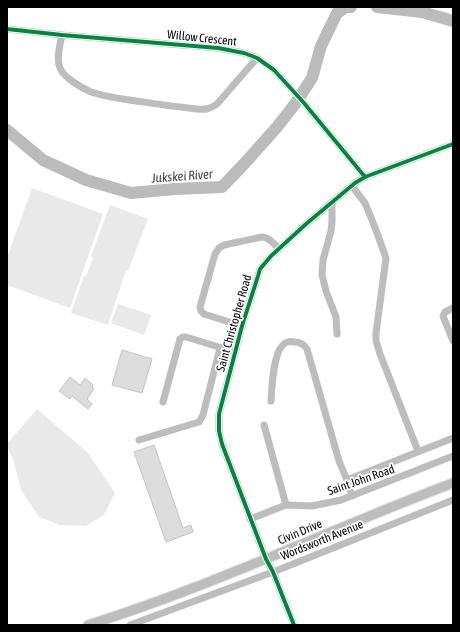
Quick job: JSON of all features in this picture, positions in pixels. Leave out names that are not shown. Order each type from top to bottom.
[{"type":"main road","name":"Civin Drive","points":[[88,625],[171,596],[453,483]]},
{"type":"street","name":"Willow Crescent","points":[[7,29],[218,48],[244,53],[257,58],[274,70],[288,84],[365,177]]},
{"type":"street","points":[[62,35],[59,67],[62,72],[85,89],[110,97],[205,110],[217,104],[257,58]]},
{"type":"street","name":"Saint Christopher Road","points":[[294,625],[250,518],[222,444],[219,431],[219,414],[242,326],[260,269],[279,248],[306,224],[365,177],[453,144]]},
{"type":"street","points":[[352,186],[365,203],[386,258],[376,341],[418,451]]},
{"type":"street","points":[[332,202],[331,231],[323,260],[322,275],[336,318],[337,334]]},
{"type":"street","points":[[242,326],[204,314],[201,311],[200,307],[215,254],[219,248],[224,245],[262,237],[268,238],[279,248]]},
{"type":"street","points":[[453,308],[446,311],[444,314],[453,341]]},
{"type":"street","points":[[163,402],[180,339],[186,337],[235,352]]},
{"type":"street","points":[[271,401],[275,367],[278,354],[282,346],[289,342],[302,343],[307,349],[339,461],[352,496]]},
{"type":"street","points":[[139,440],[199,422],[220,348]]},
{"type":"street","points":[[264,425],[286,505]]},
{"type":"street","points":[[346,480],[453,438]]},
{"type":"street","name":"Saint John Road","points":[[250,518],[286,505],[319,505],[341,500],[453,456]]},
{"type":"street","name":"Wordsworth Avenue","points":[[130,625],[273,572],[453,500]]},
{"type":"shaded area","points":[[32,188],[103,214],[70,308],[7,285],[7,258]]},
{"type":"shaded area","points":[[110,205],[148,219],[128,271],[126,270],[108,325],[71,313],[84,276],[86,276],[93,258],[91,256]]},
{"type":"shaded area","points":[[118,304],[151,315],[144,335],[111,323]]},
{"type":"shaded area","points":[[37,409],[88,453],[115,493],[104,515],[86,526],[60,525],[39,517],[21,490],[13,458],[7,444]]},
{"type":"building","points":[[122,350],[152,359],[142,393],[112,385]]},
{"type":"building","points":[[70,377],[80,385],[85,378],[93,385],[92,387],[94,389],[87,399],[92,404],[88,409],[72,396],[70,399],[59,391]]},
{"type":"building","points":[[154,445],[183,528],[191,525],[193,532],[166,542],[134,452]]},
{"type":"waterway","name":"Jukskei River","points":[[7,130],[43,160],[86,180],[131,193],[222,187],[277,127],[295,104],[312,78],[321,46],[337,13],[346,7],[351,7]]},
{"type":"waterway","name":"Jukskei River","points":[[377,7],[422,12],[453,21]]},
{"type":"cycle path","points":[[7,29],[218,48],[244,53],[257,58],[274,70],[304,103],[365,177]]},
{"type":"cycle path","points":[[294,625],[273,572],[266,559],[222,444],[219,431],[219,414],[242,326],[260,269],[271,256],[306,224],[355,183],[365,177],[453,144]]}]
